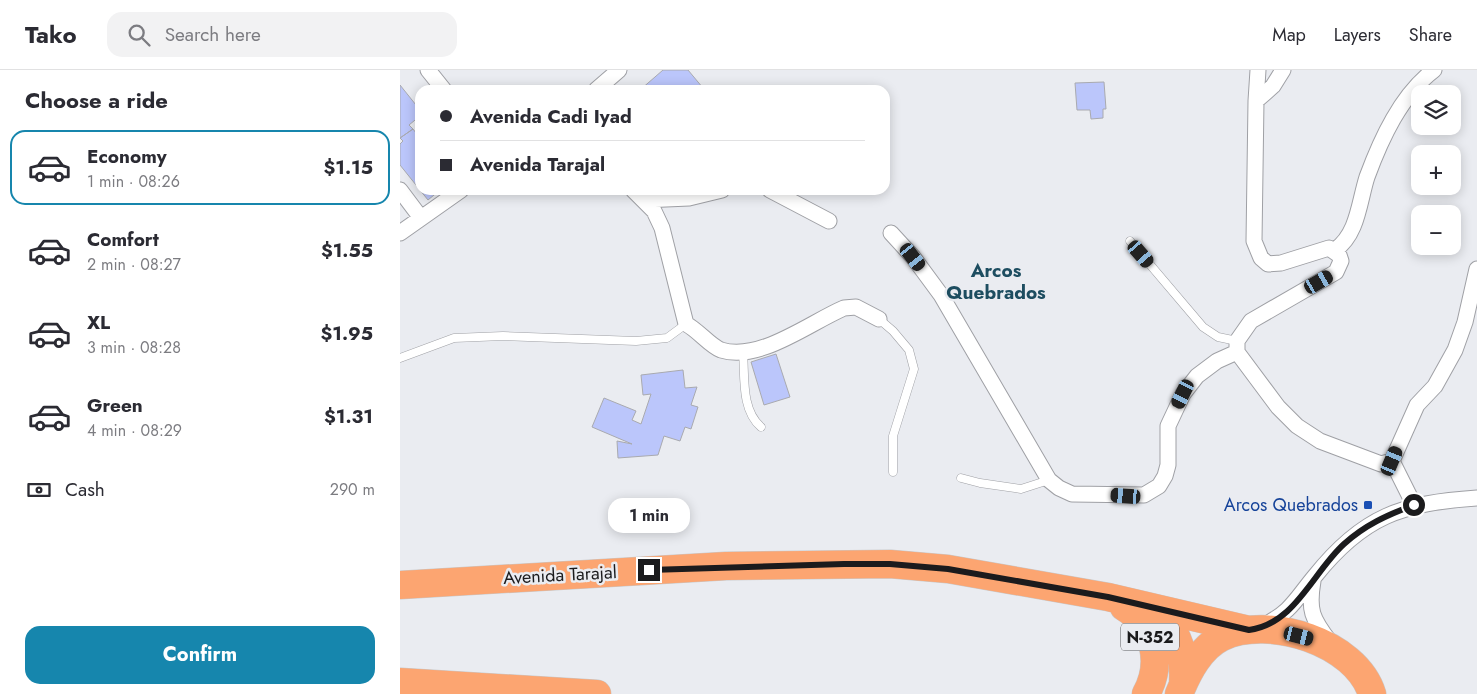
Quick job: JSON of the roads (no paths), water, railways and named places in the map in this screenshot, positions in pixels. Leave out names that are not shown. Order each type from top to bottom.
[{"type":"highway","name":"Avenida Tarajal","points":[[400,585],[726,566],[890,564],[948,569],[1108,597],[1253,630]]},
{"type":"highway","name":"Avenida Tarajal","points":[[1108,597],[1150,612],[1169,625],[1180,645],[1185,662],[1182,691]]},
{"type":"highway","name":"N-352","points":[[1108,597],[1135,615],[1144,626],[1154,645],[1155,669],[1146,694]]},
{"type":"highway","name":"N-352","points":[[1182,691],[1196,660],[1212,643],[1234,632],[1253,630],[1311,639],[1339,653],[1356,666],[1368,682],[1372,694]]},
{"type":"highway","points":[[400,682],[597,694]]},
{"type":"street","points":[[428,70],[440,85]]},
{"type":"street","points":[[602,85],[619,70]]},
{"type":"street","points":[[891,232],[913,257],[941,295],[1049,480],[1058,488],[1072,494],[1144,495],[1159,486],[1165,476],[1168,465],[1168,426],[1183,394],[1197,376],[1237,346],[1251,321],[1336,272],[1341,261],[1335,250],[1329,248],[1281,263],[1268,264],[1261,258],[1254,241],[1258,70]]},
{"type":"street","points":[[1256,101],[1273,86],[1283,70]]},
{"type":"street","points":[[1335,250],[1343,244],[1352,232],[1367,178],[1385,132],[1409,97],[1434,70]]},
{"type":"street","points":[[400,190],[420,218]]},
{"type":"street","points":[[400,233],[454,195]]},
{"type":"street","points":[[638,195],[654,210],[662,228],[686,324],[696,329],[719,349],[743,352],[766,347],[844,308],[856,307],[879,319]]},
{"type":"street","points":[[780,195],[829,221]]},
{"type":"street","points":[[1392,461],[1417,405],[1435,386],[1454,350],[1465,322],[1477,269]]},
{"type":"street","points":[[1237,346],[1278,407],[1297,426],[1320,441],[1381,464],[1392,461]]},
{"type":"street","points":[[1392,461],[1414,505]]},
{"type":"street","points":[[1253,630],[1284,614],[1298,601],[1314,577],[1344,545],[1381,517],[1414,505],[1477,498]]},
{"type":"street","points":[[1314,577],[1310,599],[1312,615],[1317,625],[1339,653]]},
{"type":"lane","points":[[1130,241],[1203,327],[1237,346]]},
{"type":"lane","points":[[879,319],[893,331],[909,350],[914,368],[893,436],[892,472]]},
{"type":"lane","points":[[400,358],[454,338],[502,336],[636,341],[667,338],[686,324]]},
{"type":"lane","points":[[743,352],[748,409],[754,422],[761,427]]},
{"type":"lane","points":[[961,478],[1021,489],[1049,480]]},
{"type":"place","name":"Arcos Quebrados","points":[[1368,505]]},
{"type":"district","name":"Arcos Quebrados","points":[[996,281]]}]
